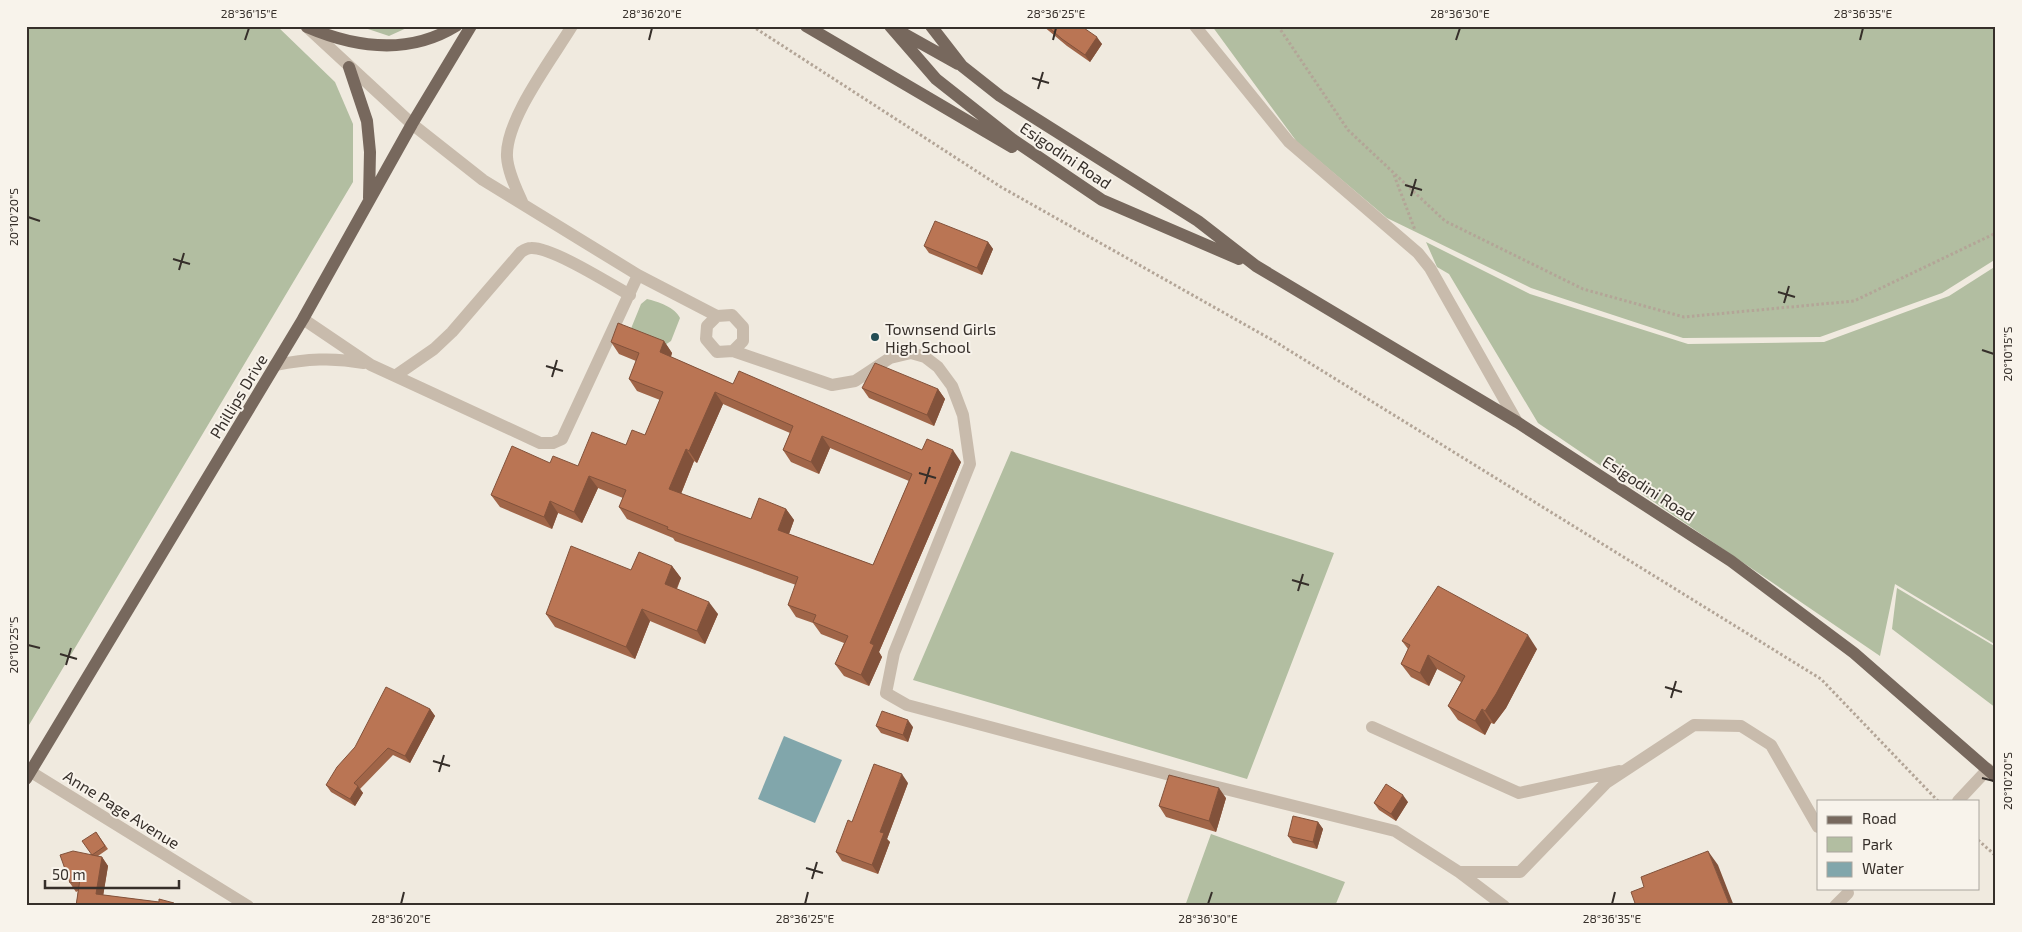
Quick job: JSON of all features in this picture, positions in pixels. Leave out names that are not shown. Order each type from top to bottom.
[{"type":"main road","points":[[306,26],[331,38],[354,43],[402,46],[439,37],[456,26]]},
{"type":"main road","name":"Phillips Drive","points":[[28,776],[303,319],[412,124],[471,26]]},
{"type":"main road","points":[[806,26],[1102,200]]},
{"type":"main road","points":[[890,26],[962,66]]},
{"type":"main road","name":"Esigodini Road","points":[[890,26],[936,79],[1012,140],[1102,200],[1256,266]]},
{"type":"main road","name":"Esigodini Road","points":[[931,26],[962,66],[1000,96],[1198,221],[1256,266],[1517,422],[1731,561],[1854,653],[1992,773]]},
{"type":"main road","points":[[349,68],[367,121],[370,152],[369,201]]},
{"type":"street","points":[[306,26],[349,68],[412,124],[483,180],[638,275],[717,316],[732,316],[743,327],[743,340],[734,351]]},
{"type":"street","points":[[523,204],[507,158],[508,141],[515,119],[572,26]]},
{"type":"street","points":[[1195,26],[1289,142],[1418,253],[1430,268],[1517,422]]},
{"type":"street","points":[[395,376],[434,349],[452,332],[521,252],[530,247],[541,249],[564,259],[630,295]]},
{"type":"street","points":[[303,319],[371,365],[540,443],[553,443],[562,439],[638,275]]},
{"type":"street","points":[[717,316],[707,326],[706,339],[717,352],[734,351],[832,385],[855,381],[890,358],[910,353],[925,357],[938,367],[952,386],[964,415],[970,464],[894,653],[886,693],[908,705],[1185,779],[1395,831],[1459,872],[1504,906]]},
{"type":"street","points":[[275,366],[304,359],[326,358],[371,365]]},
{"type":"street","points":[[1459,872],[1520,872],[1606,783],[1694,725],[1741,726],[1771,745],[1817,825]]},
{"type":"street","points":[[1372,727],[1519,793],[1624,770]]},
{"type":"street","points":[[1959,800],[1992,773]]},
{"type":"street","name":"Anne Page Avenue","points":[[28,776],[248,906]]},
{"type":"street","points":[[1836,906],[1850,890]]},
{"type":"path","points":[[752,26],[1001,187],[1274,341],[1821,679],[1937,800]]},
{"type":"path","points":[[1278,26],[1348,130],[1445,221],[1574,285],[1684,317],[1854,301],[1996,233]]},
{"type":"path","points":[[1394,173],[1417,234]]},
{"type":"path","points":[[1980,842],[1996,856]]},
{"type":"green space","points":[[26,26],[277,26],[335,82],[353,124],[353,182],[26,730]]},
{"type":"green space","points":[[359,26],[411,26],[389,36]]},
{"type":"green space","points":[[1212,26],[1996,26],[1996,259],[1942,293],[1820,337],[1683,338],[1531,288],[1387,218],[1297,142]]},
{"type":"green space","points":[[1426,242],[1530,294],[1688,344],[1824,342],[1949,296],[1996,266],[1996,645],[1895,584],[1880,656],[1538,423],[1449,274],[1437,267]]},
{"type":"green space","points":[[647,299],[670,308],[680,318],[671,341],[665,345],[630,331],[641,304]]},
{"type":"green space","points":[[1011,451],[1334,553],[1247,779],[913,680]]},
{"type":"green space","points":[[1897,588],[1996,647],[1996,708],[1892,629]]},
{"type":"green space","points":[[1211,834],[1345,882],[1335,906],[1185,906]]},
{"type":"water","points":[[784,736],[842,760],[815,823],[758,799]]},
{"type":"building","points":[[1047,26],[1081,26],[1097,37],[1085,55]]},
{"type":"building","points":[[935,221],[988,242],[977,268],[924,246]]},
{"type":"building","points":[[618,323],[664,341],[660,352],[733,384],[739,371],[922,450],[927,439],[953,450],[870,643],[874,645],[861,675],[835,664],[848,636],[813,622],[816,615],[788,605],[798,577],[667,529],[668,527],[619,507],[626,490],[589,476],[574,512],[550,501],[544,517],[491,495],[512,446],[550,463],[553,456],[578,466],[592,432],[626,445],[632,430],[645,435],[663,392],[629,379],[639,353],[611,342]],"holes":[[[715,392],[793,426],[783,450],[811,462],[822,436],[912,474],[873,565],[778,530],[786,509],[759,498],[751,519],[669,489],[686,449],[689,451]]]},
{"type":"building","points":[[875,363],[938,389],[927,415],[862,388]]},
{"type":"building","points":[[571,546],[631,570],[639,552],[672,566],[665,584],[709,602],[697,631],[642,609],[626,647],[546,614]]},
{"type":"building","points":[[1438,586],[1528,635],[1496,694],[1485,711],[1482,709],[1475,721],[1448,706],[1465,676],[1428,655],[1420,673],[1401,664],[1410,645],[1402,641]]},
{"type":"building","points":[[386,687],[430,709],[405,756],[388,748],[354,783],[358,786],[350,799],[326,785],[337,767],[355,747]]},
{"type":"building","points":[[882,711],[908,720],[903,735],[876,726]]},
{"type":"building","points":[[874,764],[902,774],[880,832],[884,833],[872,865],[836,852],[848,820],[852,822]]},
{"type":"building","points":[[1169,775],[1219,788],[1209,821],[1159,806]]},
{"type":"building","points":[[1386,784],[1403,795],[1391,814],[1374,803]]},
{"type":"building","points":[[1293,816],[1318,822],[1313,842],[1288,836]]},
{"type":"building","points":[[96,832],[105,846],[92,855],[82,841]]},
{"type":"building","points":[[73,851],[102,857],[96,894],[159,902],[159,899],[174,903],[173,906],[76,906],[80,879],[70,883],[60,855]]},
{"type":"building","points":[[1708,851],[1730,906],[1636,906],[1631,892],[1644,887],[1641,877]]},
{"type":"place","name":"Townsend Girls High School","points":[[875,337]]}]
